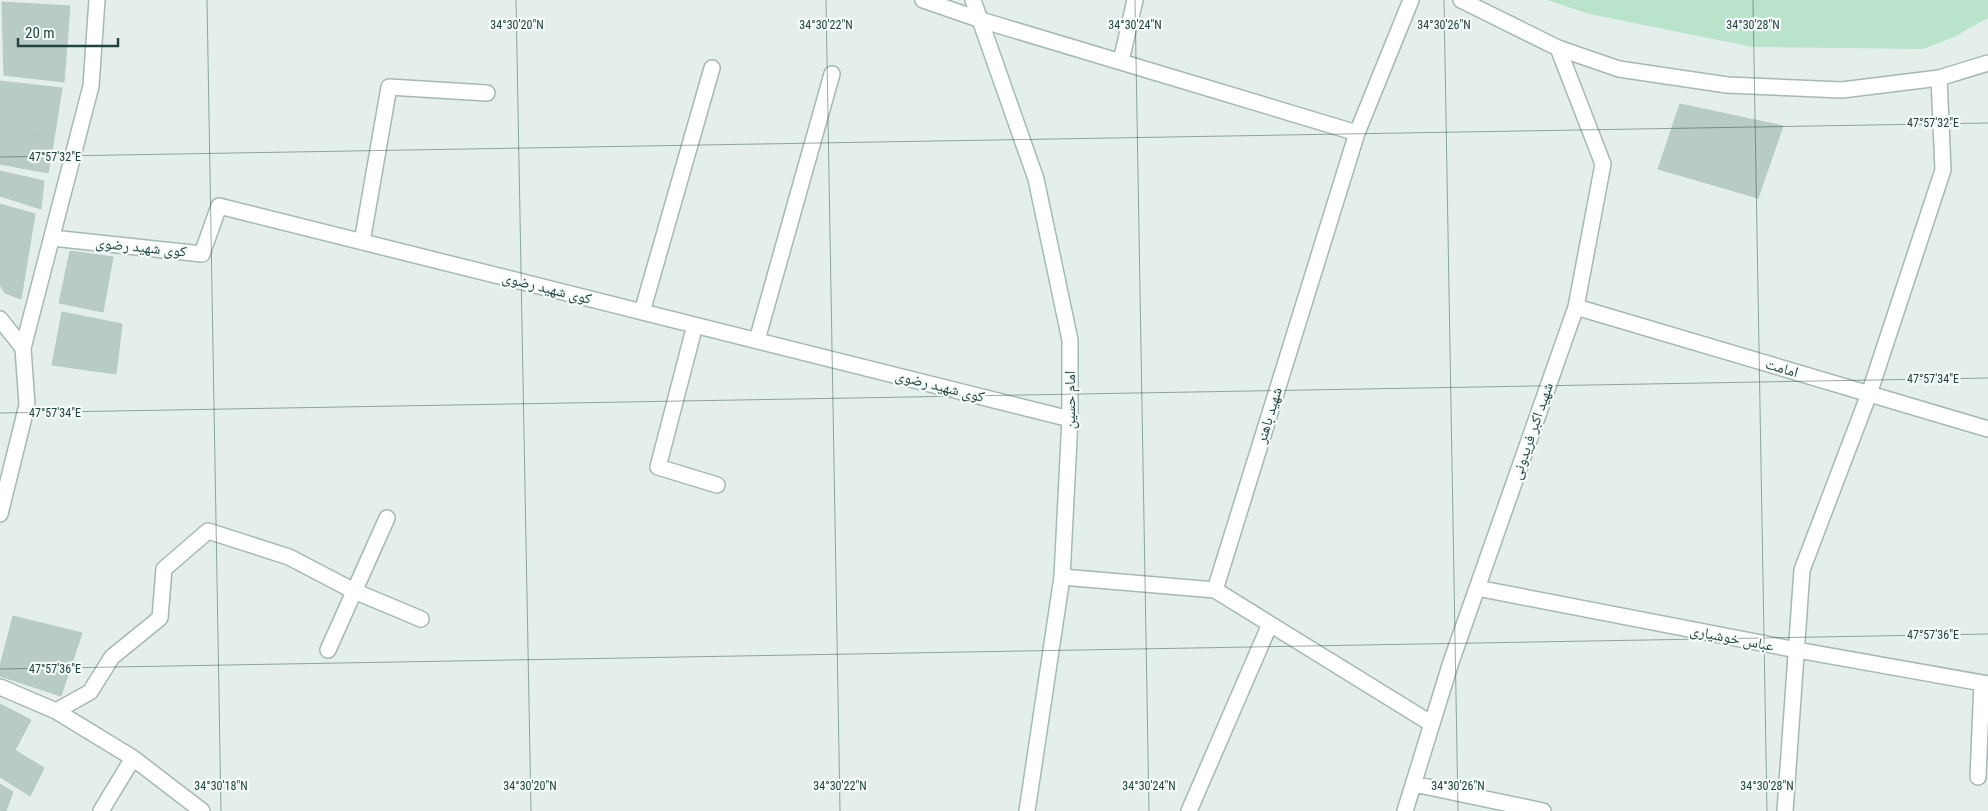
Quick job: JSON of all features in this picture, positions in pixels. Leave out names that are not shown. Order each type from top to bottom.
[{"type":"street","points":[[0,512],[27,405],[23,348],[91,86],[97,0]]},
{"type":"street","points":[[923,0],[981,20],[1357,133]]},
{"type":"street","name":"امام حسین","points":[[974,0],[1036,179],[1070,340],[1070,419],[1062,577],[1027,811]]},
{"type":"street","points":[[1121,61],[1136,0]]},
{"type":"street","name":"شهید باهنر","points":[[1215,590],[1357,133],[1411,0]]},
{"type":"street","points":[[1461,0],[1475,4],[1558,48],[1619,69],[1727,85],[1842,90],[1939,78],[1988,63]]},
{"type":"street","name":"شهید اکبر فریدونی","points":[[1405,811],[1451,662],[1576,307],[1603,164],[1558,48]]},
{"type":"street","points":[[642,312],[712,68]]},
{"type":"street","points":[[757,340],[832,74]]},
{"type":"street","points":[[1785,811],[1802,570],[1869,394],[1943,170],[1939,78]]},
{"type":"street","points":[[362,242],[389,87],[487,93]]},
{"type":"street","name":"کوی شهید رضوی","points":[[52,238],[202,254],[219,206],[1070,419]]},
{"type":"street","name":"امامت","points":[[1576,307],[1988,429]]},
{"type":"street","points":[[0,319],[23,348]]},
{"type":"street","points":[[695,325],[658,467],[717,485]]},
{"type":"street","points":[[328,650],[387,518]]},
{"type":"street","points":[[56,711],[90,692],[112,656],[160,618],[164,569],[208,531],[289,557],[354,591],[421,619]]},
{"type":"street","points":[[1062,577],[1215,590],[1432,724]]},
{"type":"street","name":"عباس خوشیاری","points":[[1477,588],[1797,650],[1985,684]]},
{"type":"street","points":[[1189,811],[1270,624]]},
{"type":"street","points":[[1978,777],[1985,684]]},
{"type":"street","points":[[0,687],[56,711],[133,758],[202,811]]},
{"type":"street","points":[[101,811],[133,758]]},
{"type":"street","points":[[1414,784],[1543,811]]},
{"type":"green space","points":[[1547,0],[1988,0],[1988,18],[1954,37],[1923,49],[1753,47],[1589,14]]},
{"type":"building","points":[[2,2],[70,6],[64,82],[4,75]]},
{"type":"building","points":[[0,81],[62,88],[54,139],[0,130]]},
{"type":"building","points":[[1680,104],[1783,126],[1758,198],[1658,169]]},
{"type":"building","points":[[0,129],[54,139],[48,173],[0,164]]},
{"type":"building","points":[[0,171],[44,181],[41,209],[0,196]]},
{"type":"building","points":[[0,204],[35,214],[21,299],[5,293],[0,285]]},
{"type":"building","points":[[70,251],[113,257],[103,312],[59,303]]},
{"type":"building","points":[[62,312],[122,324],[116,374],[52,365]]},
{"type":"building","points":[[13,616],[82,633],[61,696],[0,676],[0,666]]},
{"type":"building","points":[[0,704],[31,720],[15,750],[44,768],[30,796],[0,777]]},
{"type":"building","points":[[0,784],[13,792],[6,811],[0,811]]}]
